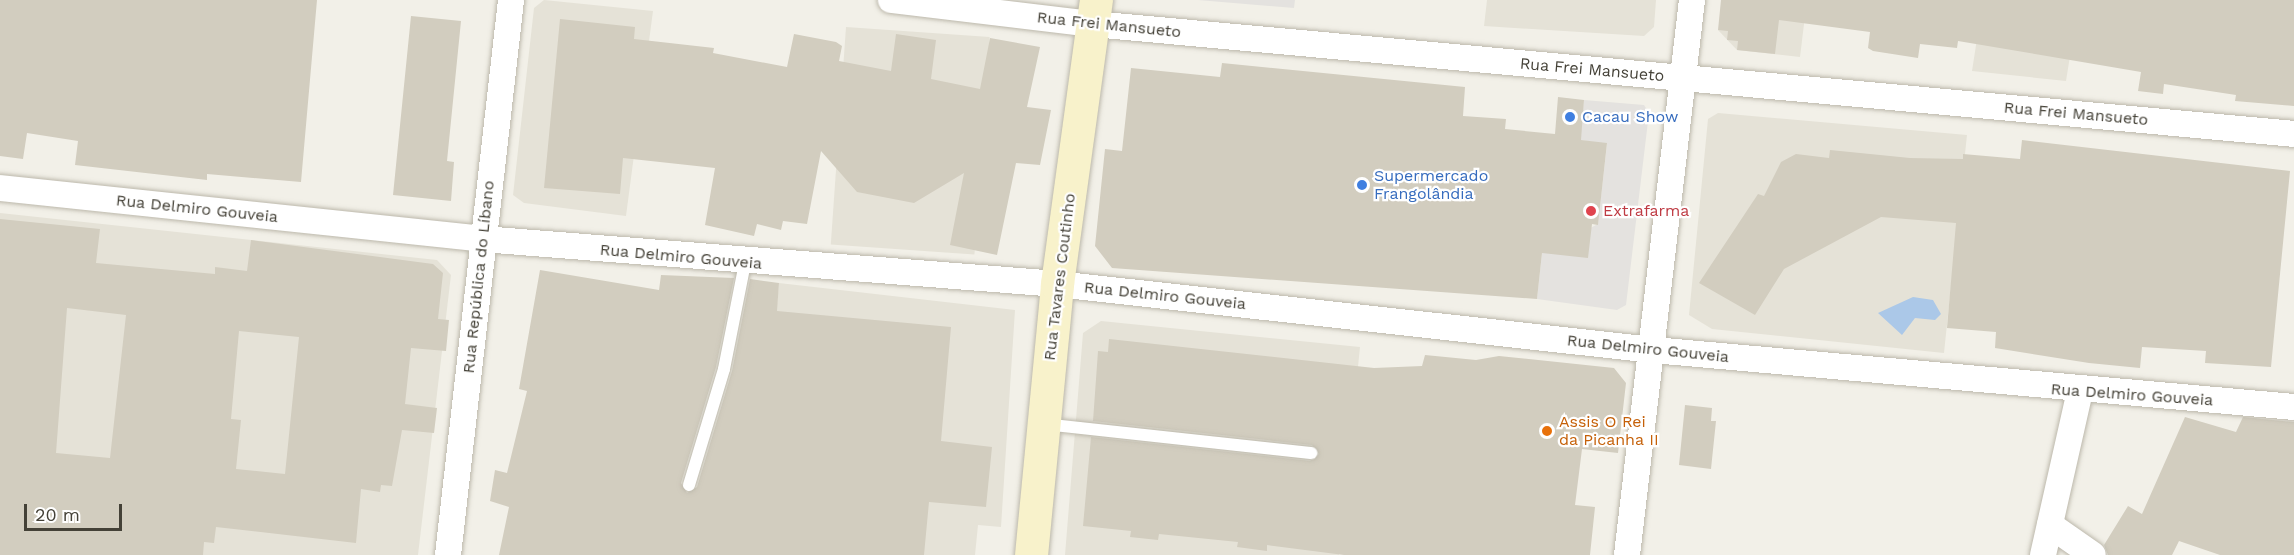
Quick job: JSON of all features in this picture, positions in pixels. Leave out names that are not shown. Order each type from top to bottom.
[{"type":"street","name":"Rua República do Líbano","points":[[448,555],[482,239],[512,0]]},
{"type":"street","name":"Rua Frei Mansueto","points":[[891,0],[1094,12],[1685,78],[2294,134]]},
{"type":"street","points":[[1627,555],[1685,78],[1692,0]]},
{"type":"street","name":"Rua Tavares Coutinho","points":[[1031,555],[1057,284],[1094,12]]},
{"type":"street","name":"Rua Delmiro Gouveia","points":[[0,189],[482,239],[745,262],[1057,284],[1653,350],[2080,392],[2294,407]]},
{"type":"street","points":[[2043,555],[2080,392]]},
{"type":"street","points":[[2050,525],[2093,555]]},
{"type":"lane","points":[[689,485],[724,369],[745,262]]},
{"type":"lane","points":[[1044,424],[1311,453]]},
{"type":"shaded area","points":[[544,0],[653,11],[626,216],[524,203],[513,195],[534,8]]},
{"type":"shaded area","points":[[1198,0],[1295,0],[1294,8]]},
{"type":"shaded area","points":[[1487,0],[1656,0],[1654,27],[1644,36],[1484,26]]},
{"type":"shaded area","points":[[1807,0],[1800,57],[1737,50],[1718,30]]},
{"type":"shaded area","points":[[1983,0],[2079,0],[2066,81],[1972,71]]},
{"type":"shaded area","points":[[846,27],[990,37],[974,255],[831,244]]},
{"type":"shaded area","points":[[1584,100],[1644,105],[1649,113],[1626,305],[1617,310],[1537,299],[1542,253],[1598,224],[1607,144],[1580,140]]},
{"type":"shaded area","points":[[1718,113],[1967,135],[1944,353],[1712,329],[1689,315],[1708,119]]},
{"type":"shaded area","points":[[0,213],[437,260],[451,275],[418,555],[0,555]]},
{"type":"shaded area","points":[[779,283],[1015,310],[1001,527],[978,525],[975,555],[637,555],[645,484],[758,502]]},
{"type":"shaded area","points":[[1101,321],[1360,347],[1339,555],[1065,555],[1083,333]]},
{"type":"water","points":[[1913,297],[1933,300],[1941,314],[1935,320],[1915,318],[1902,335],[1878,313]]},
{"type":"building","points":[[0,0],[317,0],[301,182],[207,174],[207,180],[75,165],[78,141],[27,133],[23,159],[0,156]]},
{"type":"building","points":[[1721,0],[2294,0],[2294,106],[2235,101],[2236,95],[2164,84],[2163,94],[2138,91],[2141,72],[1958,41],[1957,48],[1920,44],[1918,58],[1873,51],[1868,48],[1870,32],[1779,20],[1775,54],[1737,50],[1738,41],[1727,40],[1728,31],[1718,30]]},
{"type":"building","points":[[411,16],[461,21],[447,161],[454,162],[451,201],[393,195]]},
{"type":"building","points":[[560,19],[635,27],[634,39],[714,48],[713,53],[787,67],[794,34],[836,42],[842,46],[839,61],[891,71],[896,34],[936,40],[931,79],[980,89],[990,38],[1040,47],[1027,107],[1051,110],[1040,165],[1016,163],[997,255],[950,245],[964,173],[914,203],[857,192],[821,151],[807,224],[783,221],[781,230],[757,224],[754,236],[705,225],[715,168],[623,158],[620,194],[544,188]]},
{"type":"building","points":[[1222,63],[1465,87],[1463,116],[1506,119],[1505,129],[1555,134],[1558,97],[1584,100],[1581,140],[1607,143],[1598,225],[1592,224],[1588,258],[1542,253],[1537,299],[1112,268],[1095,246],[1105,149],[1122,151],[1131,68],[1220,77]]},
{"type":"building","points":[[2022,140],[2290,171],[2271,367],[2205,363],[2206,351],[2142,347],[2140,368],[2089,363],[1995,348],[1996,332],[1947,328],[1956,223],[1881,217],[1784,269],[1755,315],[1699,283],[1758,194],[1764,196],[1781,162],[1796,154],[1829,158],[1830,150],[1910,158],[1963,159],[1963,154],[2020,159]]},
{"type":"building","points":[[0,219],[100,229],[96,263],[215,274],[215,267],[247,271],[251,240],[433,264],[443,273],[438,319],[449,320],[446,351],[411,348],[405,404],[437,408],[434,433],[402,430],[392,486],[381,485],[380,492],[361,489],[356,543],[216,527],[214,543],[204,542],[203,555],[0,555]],"holes":[[[67,308],[126,315],[110,458],[56,453]],[[239,331],[299,337],[285,474],[236,469],[241,420],[231,419]]]},
{"type":"building","points":[[540,270],[659,290],[661,275],[734,278],[716,367],[681,483],[687,493],[697,487],[732,371],[750,279],[779,283],[777,311],[951,327],[941,441],[992,447],[986,507],[929,502],[924,555],[499,555],[509,507],[490,501],[495,470],[507,473],[527,391],[519,389]]},
{"type":"building","points":[[1109,339],[1374,368],[1422,366],[1425,355],[1476,360],[1499,356],[1614,368],[1626,383],[1618,453],[1582,449],[1575,505],[1595,507],[1590,555],[1344,555],[1267,545],[1267,551],[1237,547],[1238,542],[1159,534],[1158,540],[1130,537],[1131,531],[1083,526],[1091,437],[1310,461],[1319,454],[1312,445],[1093,421],[1098,351],[1108,352]]},
{"type":"building","points":[[1685,405],[1712,408],[1711,421],[1716,421],[1711,469],[1679,465]]},
{"type":"building","points":[[2185,417],[2236,432],[2243,417],[2294,422],[2294,555],[2220,555],[2179,541],[2172,555],[2108,555],[2104,545],[2128,506],[2142,514]]},
{"type":"place","name":"Cacau Show","points":[[1570,117]]},
{"type":"place","name":"Supermercado Frangolândia","points":[[1362,185]]},
{"type":"place","name":"Extrafarma","points":[[1591,211]]},
{"type":"place","name":"Assis O Rei da Picanha II","points":[[1547,431]]}]
